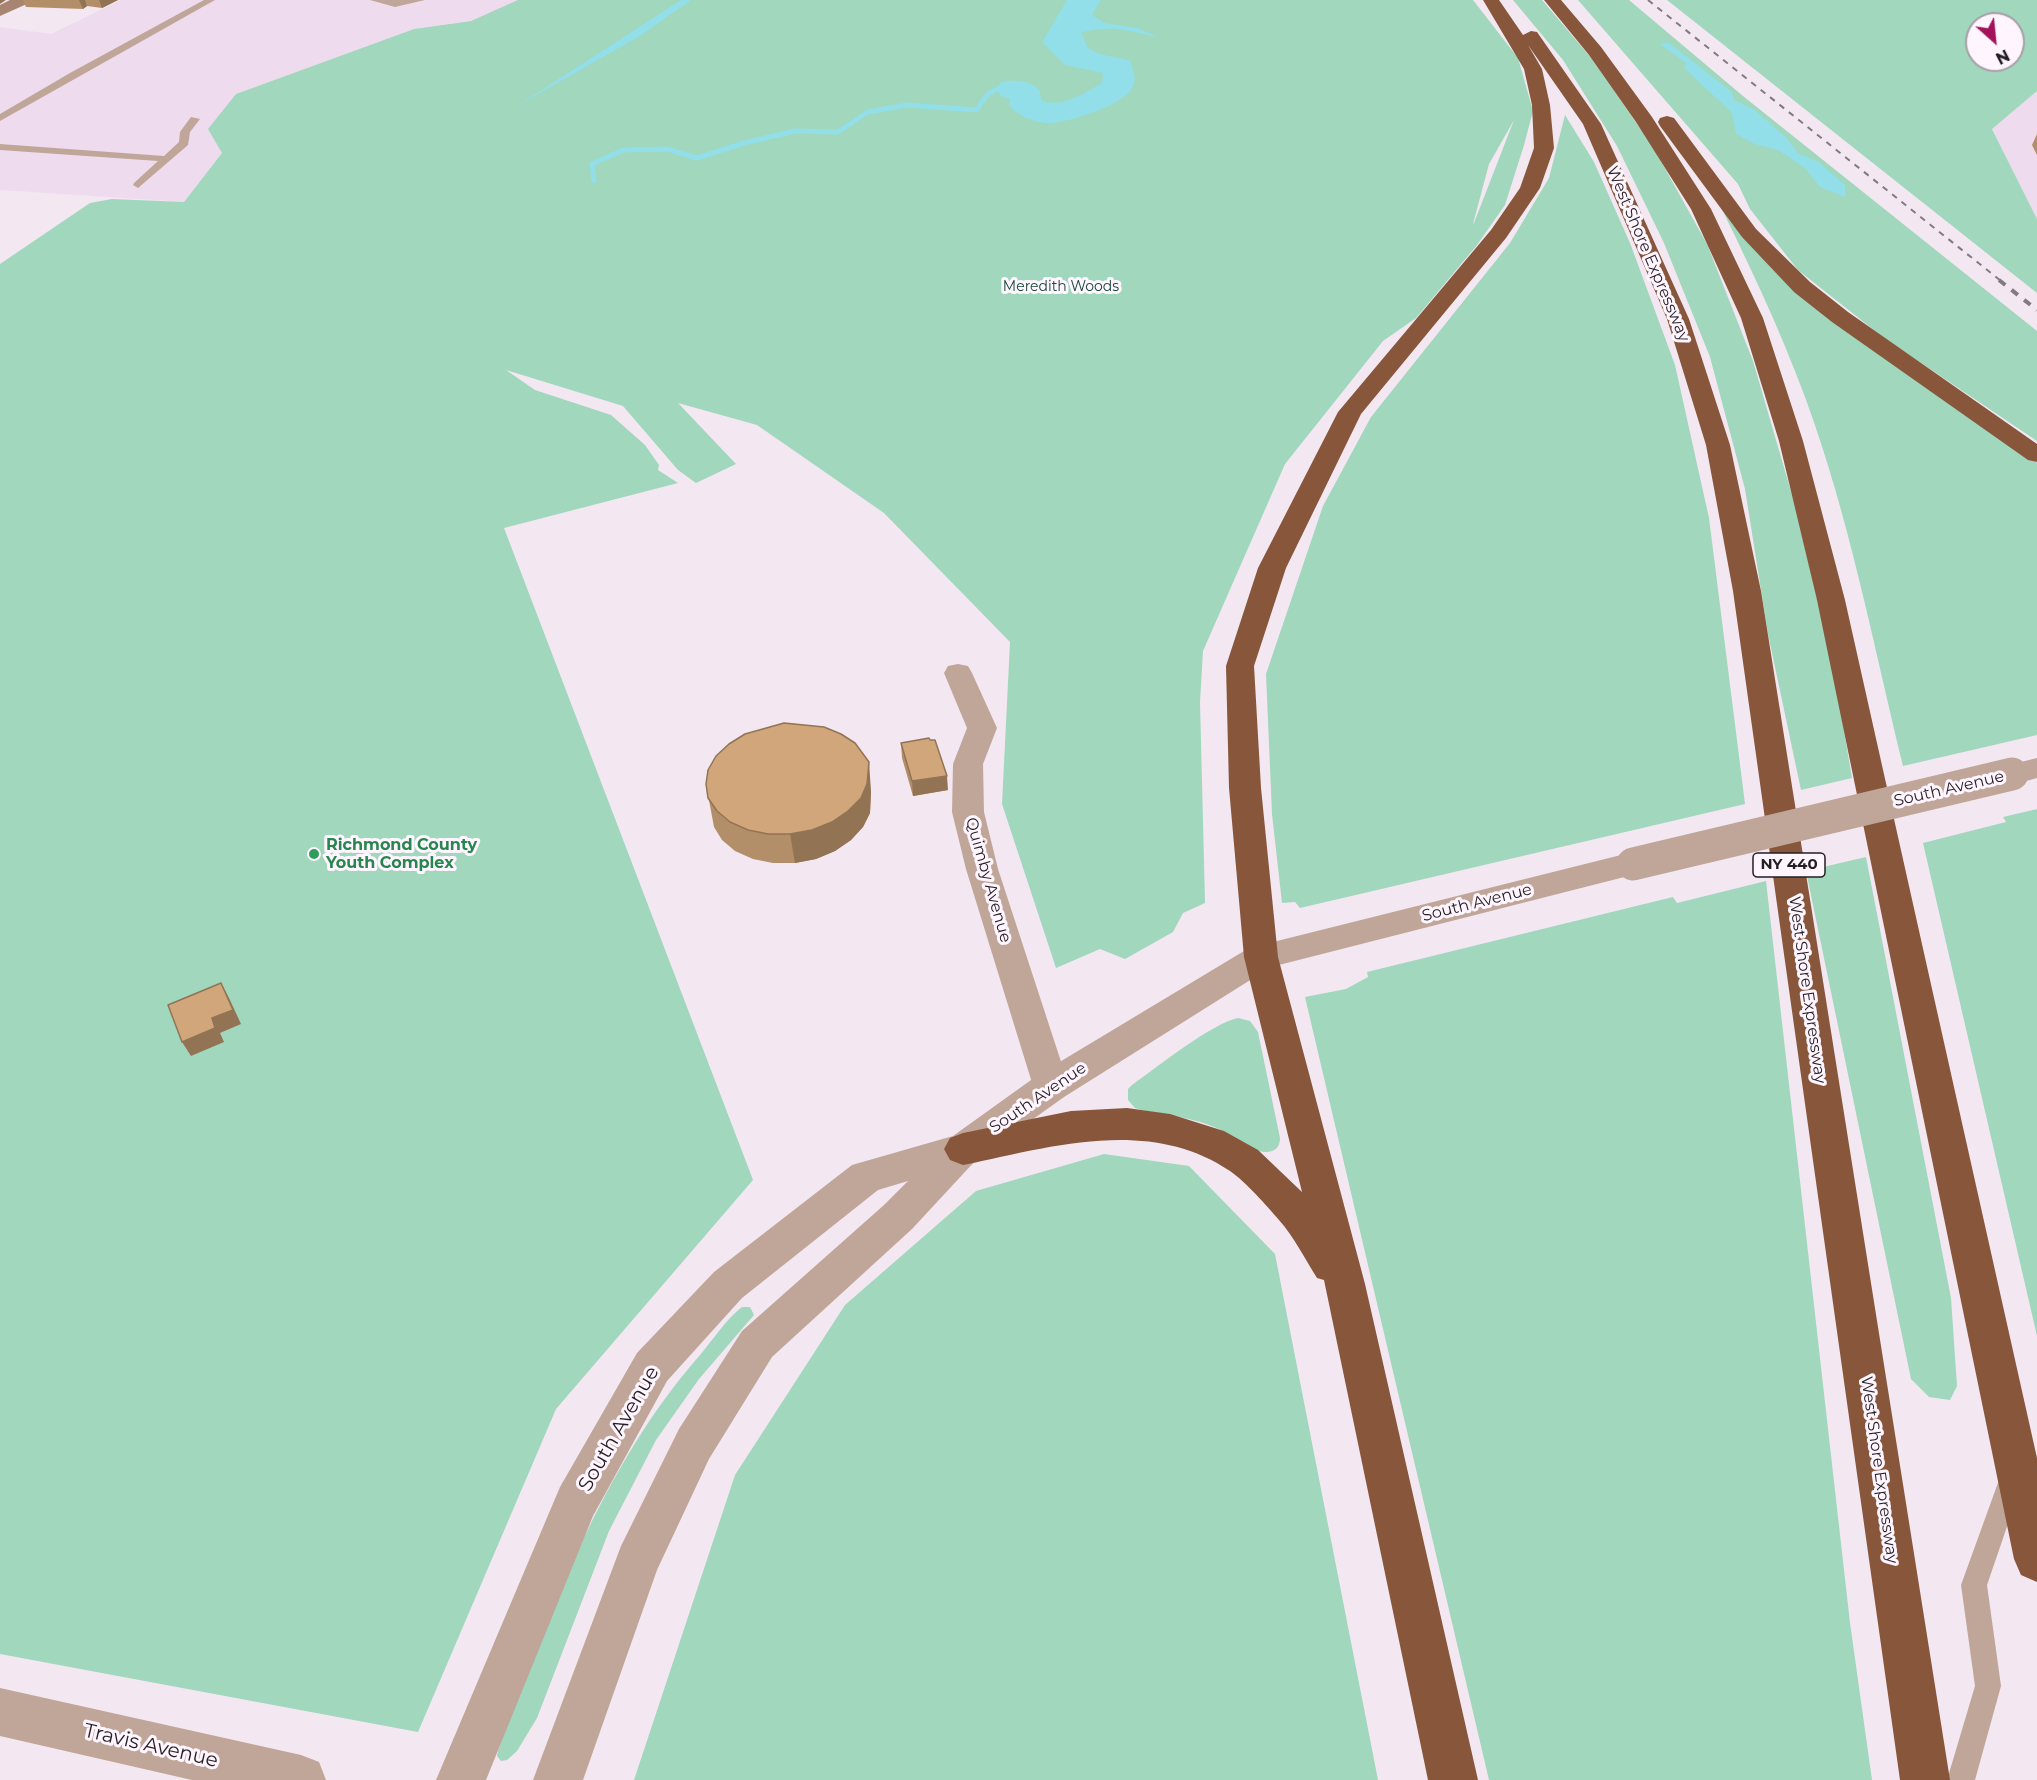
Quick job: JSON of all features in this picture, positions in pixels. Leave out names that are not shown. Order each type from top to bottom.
[{"type":"highway","points":[[1453,1780],[1344,1284],[1261,957],[1245,788],[1240,666],[1272,568],[1350,412],[1499,234],[1530,188],[1544,148],[1541,105],[1533,69],[1491,0]]},
{"type":"highway","name":"West Shore Expressway","points":[[1502,0],[1546,54],[1592,124],[1678,319],[1718,445],[1747,591],[1925,1780]]},
{"type":"highway","points":[[1553,0],[1607,51],[1687,146],[1749,232],[1802,287],[1840,317],[2037,455]]},
{"type":"highway","points":[[1553,0],[1595,51],[1664,150],[1701,209],[1752,318],[1791,441],[1831,600],[2037,1559]]},
{"type":"highway","points":[[963,1149],[1071,1127],[1127,1123],[1170,1130],[1211,1142],[1245,1161],[1294,1209],[1344,1284]]},
{"type":"main road","points":[[0,11],[23,0]]},
{"type":"street","name":"Quimby Avenue","points":[[958,673],[982,728],[968,764],[968,812],[982,869],[1051,1086]]},
{"type":"street","name":"South Avenue","points":[[558,1780],[637,1562],[694,1444],[757,1344],[898,1216],[963,1149],[1051,1086],[1261,957],[1634,864],[2025,771]]},
{"type":"street","name":"South Avenue","points":[[461,1780],[576,1502],[652,1367],[728,1285],[866,1177],[963,1149]]},
{"type":"street","name":"Travis Avenue","points":[[0,1712],[302,1780]]},
{"type":"lane","points":[[0,118],[212,0]]},
{"type":"lane","points":[[374,0],[395,4],[421,0]]},
{"type":"lane","points":[[138,185],[184,143],[185,132],[195,119]]},
{"type":"lane","points":[[0,147],[167,159]]},
{"type":"lane","points":[[1961,1780],[1988,1686],[1974,1585],[2017,1461]]},
{"type":"shaded area","points":[[121,0],[537,0],[482,19],[414,29],[236,94],[222,153],[184,202],[0,190],[0,27],[51,34]]},
{"type":"shaded area","points":[[2037,91],[2037,219],[1992,128]]},
{"type":"green space","name":"Meredith Woods","points":[[518,0],[1473,0],[1518,58],[1533,111],[1505,205],[1477,245],[1416,318],[1383,341],[1285,464],[1203,651],[1200,702],[1205,903],[1183,913],[1173,932],[1125,959],[1100,949],[1056,968],[1002,804],[1010,642],[884,513],[757,425],[678,403],[736,464],[696,483],[678,470],[623,406],[506,370],[535,390],[611,415],[645,445],[659,465],[658,470],[678,483],[504,528],[753,1180],[556,1409],[418,1732],[0,1654],[0,264],[90,203],[112,199],[184,202],[222,153],[208,129],[236,94],[414,29],[471,21]],"holes":[[[1514,120],[1474,223],[1489,164]]]},
{"type":"green space","points":[[1513,0],[1542,0],[1592,59],[1653,147],[1707,244],[1753,361],[1794,502],[1832,661],[1852,778],[1801,790],[1768,634],[1745,489],[1710,357],[1664,243],[1617,146],[1563,60]]},
{"type":"green space","points":[[1578,0],[1629,0],[1743,96],[2037,331],[2037,441],[1884,338],[1798,270],[1750,209],[1738,184]]},
{"type":"green space","points":[[1667,0],[2037,0],[2037,91],[1992,129],[2037,219],[2037,293]]},
{"type":"green space","points":[[1565,115],[1594,162],[1630,243],[1675,365],[1709,518],[1745,804],[1300,908],[1295,902],[1282,903],[1272,814],[1266,674],[1323,506],[1371,417],[1510,243],[1549,178]]},
{"type":"green space","points":[[1712,189],[1883,356],[2037,463],[2037,735],[1903,766],[1859,580],[1821,442],[1773,317]]},
{"type":"green space","points":[[2037,809],[2037,1336],[1923,843],[2006,822],[2003,817]]},
{"type":"green space","points":[[1866,857],[1951,1298],[1957,1386],[1950,1400],[1929,1397],[1911,1379],[1806,871]]},
{"type":"green space","points":[[1766,881],[1850,1623],[1872,1780],[1489,1780],[1305,997],[1346,989],[1368,977],[1367,972],[1673,897],[1677,903]]},
{"type":"green space","points":[[1238,1018],[1250,1021],[1258,1032],[1280,1138],[1278,1146],[1269,1152],[1254,1149],[1219,1129],[1200,1122],[1135,1108],[1128,1100],[1128,1089],[1169,1057],[1214,1028]]},
{"type":"green space","points":[[1104,1154],[1189,1166],[1275,1254],[1378,1780],[634,1780],[735,1475],[845,1305],[976,1191]]},
{"type":"green space","points":[[742,1307],[750,1307],[754,1315],[699,1379],[656,1440],[609,1531],[537,1718],[517,1751],[507,1760],[501,1761],[497,1756],[498,1751],[538,1646],[581,1543],[606,1493],[634,1445],[665,1399],[725,1324]]},
{"type":"water","points":[[681,0],[691,0],[640,36],[517,106]]},
{"type":"water","points":[[1072,0],[1101,0],[1092,15],[1104,23],[1138,28],[1159,38],[1110,29],[1081,33],[1088,48],[1124,67],[1136,80],[1112,99],[1081,107],[1106,87],[1106,74],[1063,59],[1047,44]]},
{"type":"water","points":[[1668,42],[1732,92],[1734,100],[1753,109],[1787,138],[1798,153],[1819,162],[1845,185],[1845,197],[1820,187],[1805,168],[1778,150],[1755,144],[1736,134],[1732,113],[1685,69],[1686,63],[1660,44]]},
{"type":"building","points":[[784,723],[824,727],[855,743],[869,762],[867,784],[861,798],[848,811],[832,822],[812,830],[790,834],[768,834],[748,830],[730,822],[717,811],[708,798],[706,784],[708,770],[716,756],[745,734]]},
{"type":"building","points":[[929,738],[935,740],[947,776],[912,781],[901,743]]},
{"type":"building","points":[[221,983],[233,1010],[212,1018],[215,1028],[182,1042],[168,1005]]},
{"type":"waterway","points":[[1012,89],[1026,94],[1025,105],[1047,114],[1081,107],[1118,87],[1118,66],[1076,59],[1057,42],[1081,0]]},
{"type":"waterway","points":[[594,181],[592,164],[623,150],[667,149],[697,158],[744,143],[795,131],[838,132],[868,112],[907,105],[977,110],[991,92],[1000,88],[1012,89]]},
{"type":"railway","points":[[1648,0],[2001,281]]},
{"type":"railway","points":[[1999,280],[2037,310]]},
{"type":"place","name":"Richmond County Youth Complex","points":[[314,854]]}]
